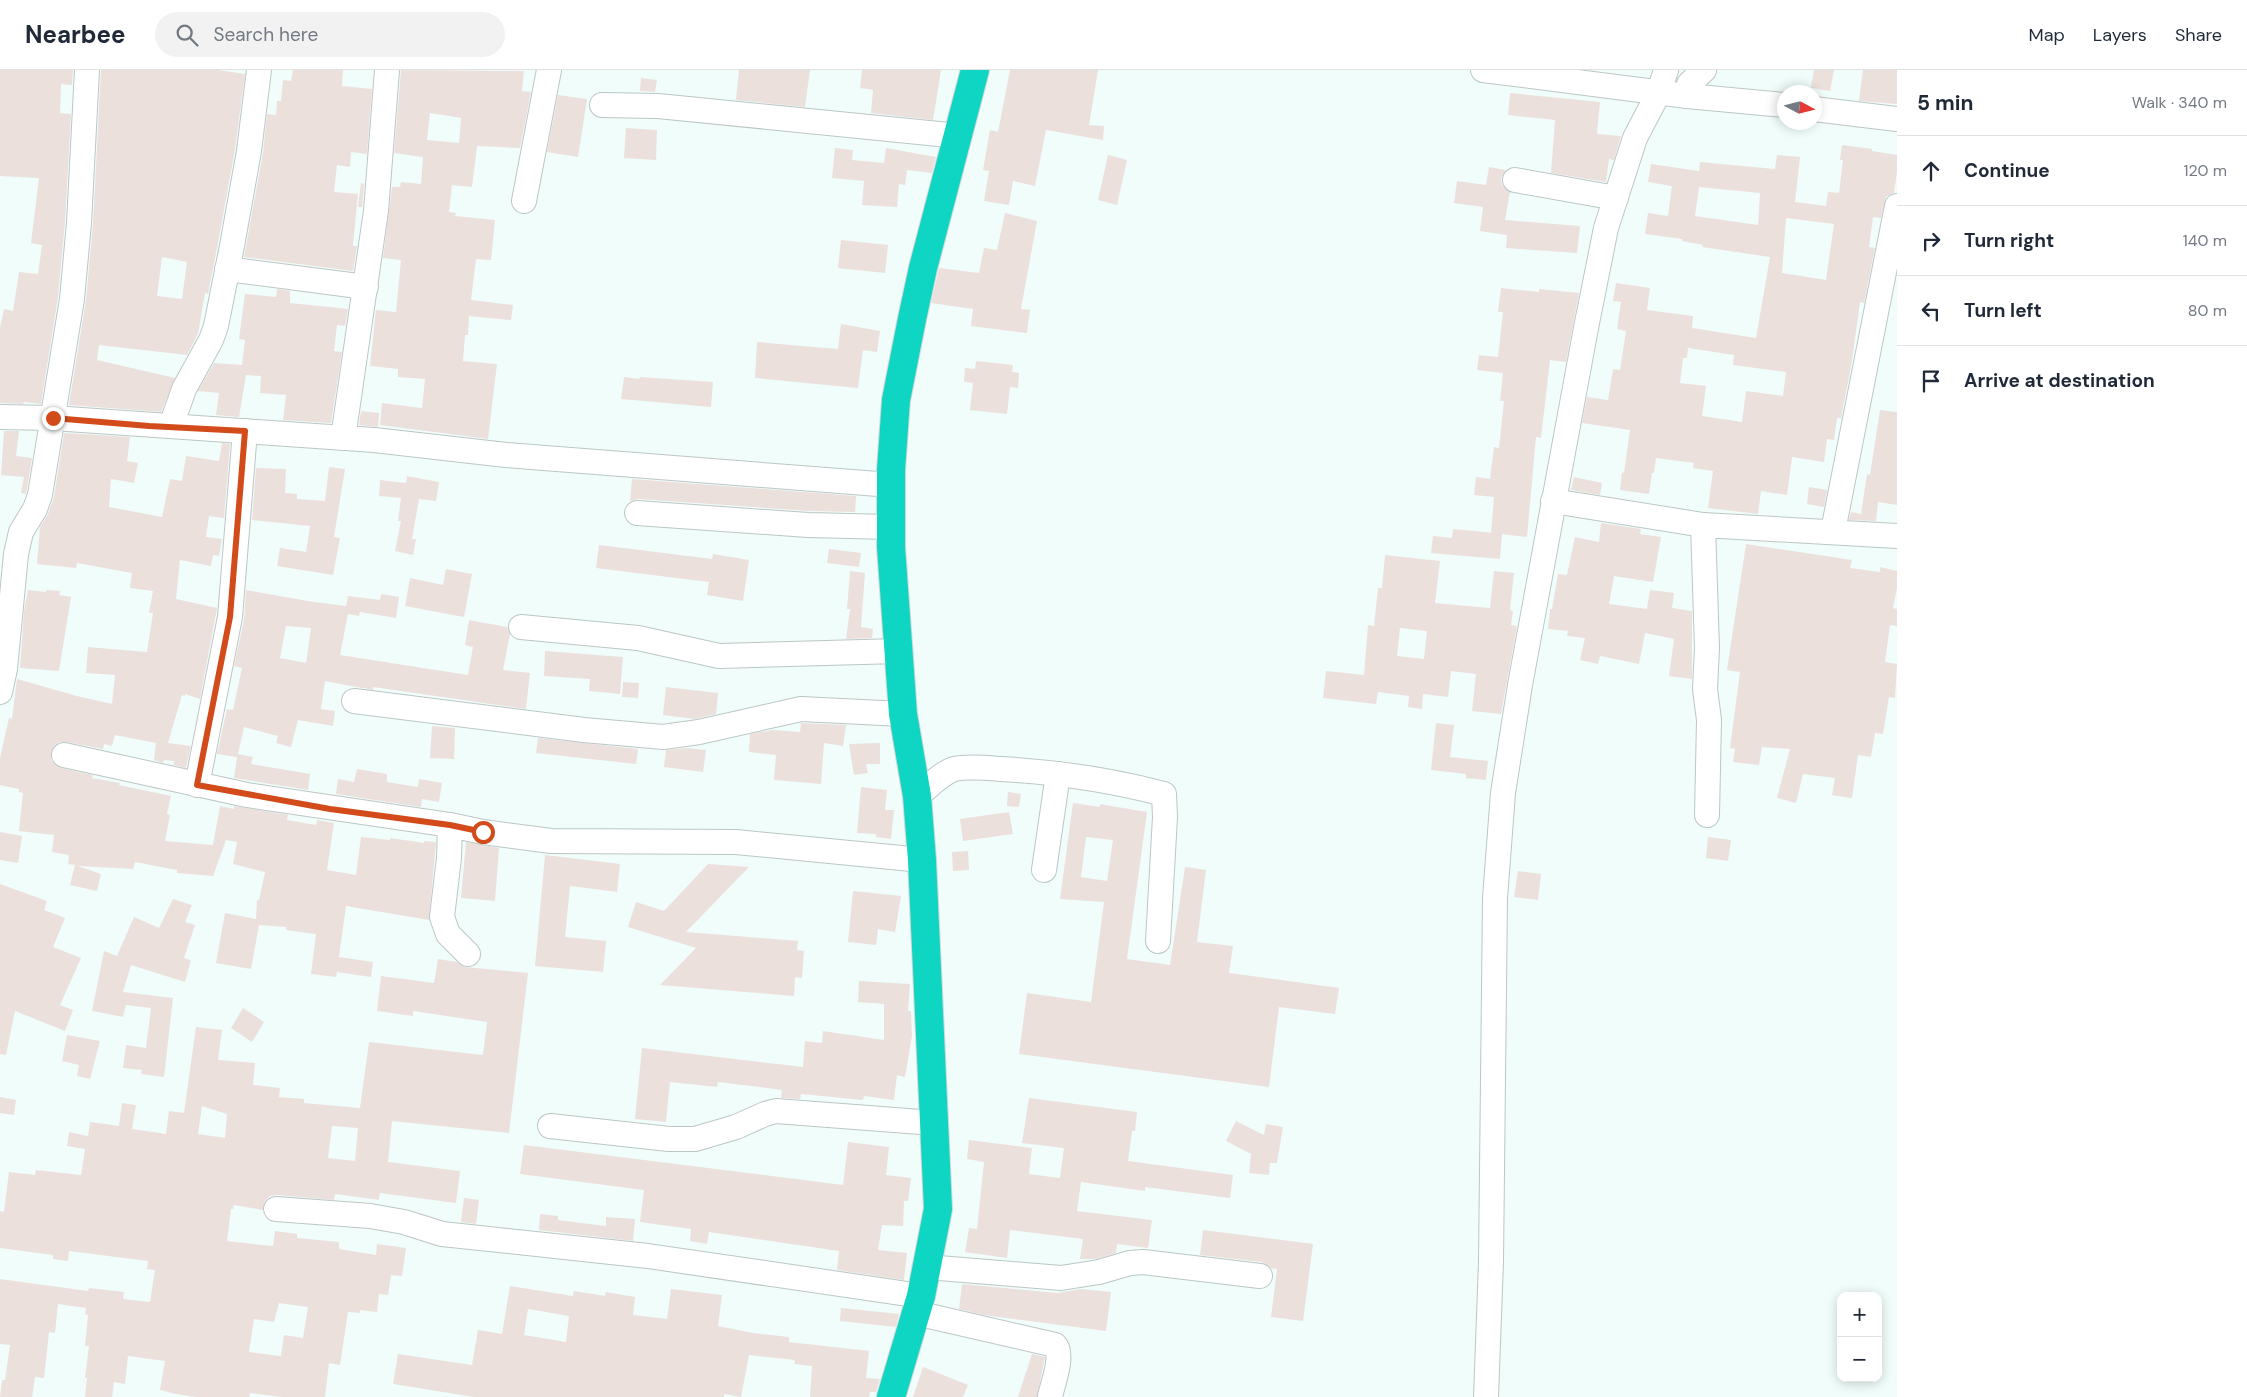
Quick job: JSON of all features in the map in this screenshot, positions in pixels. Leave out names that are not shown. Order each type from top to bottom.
[{"type":"highway","points":[[891,1397],[918,1305],[938,1209],[922,860],[917,796],[903,714],[890,527],[896,400],[923,268],[975,70]]},
{"type":"street","points":[[0,692],[5,669],[16,554],[21,532],[35,509],[40,495],[73,290],[79,222],[87,70]]},
{"type":"street","points":[[171,426],[184,389],[216,326],[247,161],[259,70]]},
{"type":"street","points":[[342,438],[376,211],[387,70]]},
{"type":"street","points":[[524,201],[549,70]]},
{"type":"street","points":[[1488,70],[1611,78],[1659,92],[1777,104]]},
{"type":"street","points":[[1486,1397],[1491,1262],[1495,898],[1502,801],[1520,686],[1606,228],[1635,138],[1659,92],[1666,70]]},
{"type":"street","points":[[1688,96],[1689,84],[1704,70]]},
{"type":"street","points":[[602,105],[658,106],[959,136]]},
{"type":"street","points":[[1822,110],[1897,119]]},
{"type":"street","points":[[1516,180],[1616,198]]},
{"type":"street","points":[[1833,531],[1897,206]]},
{"type":"street","points":[[227,270],[366,287]]},
{"type":"street","points":[[0,416],[342,438],[515,456],[891,485]]},
{"type":"street","points":[[197,785],[230,617],[245,431]]},
{"type":"street","points":[[1554,501],[1703,525],[1897,536]]},
{"type":"street","points":[[637,513],[808,525],[890,527]]},
{"type":"street","points":[[1703,525],[1707,648],[1705,689],[1709,720],[1707,815]]},
{"type":"street","points":[[521,627],[638,638],[719,656],[899,651]]},
{"type":"street","points":[[354,701],[584,730],[663,737],[699,732],[801,708],[903,714]]},
{"type":"street","points":[[64,755],[197,785],[330,809],[551,841],[736,842],[922,860]]},
{"type":"street","points":[[917,796],[954,769],[987,768],[1058,774],[1121,784],[1164,794],[1165,817],[1158,941]]},
{"type":"street","points":[[1044,870],[1058,774]]},
{"type":"street","points":[[450,825],[449,858],[442,917],[448,934],[468,954]]},
{"type":"street","points":[[550,1126],[669,1139],[695,1139],[736,1127],[776,1111],[934,1123]]},
{"type":"street","points":[[276,1210],[370,1216],[404,1222],[442,1234],[648,1256],[918,1305],[1055,1345],[1058,1348],[1059,1355],[1050,1396]]},
{"type":"street","points":[[927,1267],[1061,1278],[1099,1272],[1130,1263],[1143,1262],[1260,1276]]},
{"type":"building","points":[[0,70],[73,70],[72,85],[61,84],[60,113],[71,114],[65,222],[58,297],[41,404],[24,402],[23,404],[0,403],[0,328],[4,309],[13,311],[19,272],[38,274],[42,245],[31,243],[39,178],[0,176]]},
{"type":"building","points":[[101,70],[218,70],[245,74],[235,149],[208,294],[205,293],[198,334],[187,355],[99,345],[97,360],[175,378],[161,412],[69,405],[86,300],[93,224]],"holes":[[[162,257],[187,262],[182,299],[157,296]]]},
{"type":"building","points":[[293,70],[343,70],[342,86],[372,89],[367,154],[351,152],[350,167],[337,165],[334,192],[358,194],[353,246],[357,246],[353,271],[244,257],[263,153],[267,114],[276,115],[277,101],[281,101],[283,80],[291,81]]},
{"type":"building","points":[[401,70],[524,71],[522,91],[531,92],[520,148],[477,146],[472,187],[452,185],[449,212],[456,213],[455,216],[495,220],[491,260],[476,259],[471,300],[513,305],[511,320],[469,316],[468,335],[465,335],[463,361],[497,364],[488,439],[380,425],[382,403],[422,408],[425,379],[398,377],[398,369],[370,366],[376,310],[396,312],[401,260],[383,258],[392,187],[400,187],[401,182],[421,184],[423,157],[394,153]],"holes":[[[430,113],[461,118],[459,143],[427,140]]]},
{"type":"building","points":[[739,70],[810,70],[805,107],[736,100]]},
{"type":"building","points":[[862,70],[941,70],[933,120],[871,113],[873,90],[860,88]]},
{"type":"building","points":[[1010,70],[1098,70],[1089,125],[1104,126],[1103,140],[1046,130],[1035,186],[1013,181],[1009,205],[984,201],[989,171],[983,170],[990,130],[998,132]]},
{"type":"building","points":[[1814,70],[1834,70],[1830,91],[1822,90],[1822,85],[1812,85]]},
{"type":"building","points":[[1863,70],[1897,70],[1897,104],[1859,101]]},
{"type":"building","points":[[641,78],[657,80],[655,92],[640,91]]},
{"type":"building","points":[[1510,93],[1600,102],[1597,134],[1621,136],[1614,160],[1609,159],[1606,182],[1551,173],[1555,120],[1508,115]]},
{"type":"building","points":[[558,95],[587,99],[578,157],[547,152]]},
{"type":"building","points":[[626,128],[657,130],[656,160],[624,158]]},
{"type":"building","points":[[1842,145],[1872,149],[1872,151],[1897,155],[1897,172],[1894,193],[1886,197],[1881,218],[1873,217],[1869,247],[1875,248],[1864,303],[1860,302],[1852,361],[1841,418],[1837,418],[1834,440],[1827,439],[1824,462],[1792,457],[1787,495],[1761,491],[1758,514],[1708,508],[1713,471],[1693,468],[1694,463],[1656,458],[1649,494],[1620,490],[1630,430],[1582,423],[1587,397],[1608,400],[1613,369],[1620,370],[1626,331],[1617,329],[1621,302],[1613,301],[1616,283],[1650,288],[1647,310],[1693,316],[1692,328],[1756,338],[1770,257],[1702,247],[1703,245],[1682,241],[1682,239],[1645,234],[1648,213],[1668,216],[1672,186],[1648,182],[1651,164],[1699,171],[1700,162],[1775,169],[1777,155],[1800,157],[1795,202],[1826,206],[1828,192],[1839,193],[1843,160],[1840,160]],"holes":[[[1699,187],[1760,193],[1758,225],[1695,216]],[[1786,218],[1834,224],[1826,280],[1782,273]],[[1688,348],[1734,355],[1733,365],[1786,372],[1783,396],[1746,391],[1742,422],[1702,416],[1706,386],[1680,383],[1683,358],[1687,358]]]},
{"type":"building","points":[[835,148],[853,150],[852,160],[884,163],[886,148],[936,157],[932,173],[907,170],[905,185],[899,184],[897,207],[862,205],[864,181],[832,178]]},
{"type":"building","points":[[1108,155],[1127,160],[1117,205],[1098,200]]},
{"type":"building","points":[[1489,167],[1506,170],[1501,178],[1502,185],[1510,192],[1505,220],[1580,226],[1577,253],[1506,248],[1507,235],[1480,231],[1483,207],[1454,203],[1457,181],[1486,185]]},
{"type":"building","points":[[361,183],[364,184],[362,207],[358,207]]},
{"type":"building","points":[[1005,213],[1037,221],[1021,309],[1030,310],[1027,333],[971,326],[973,309],[931,303],[939,268],[979,273],[984,248],[997,250]]},
{"type":"building","points":[[841,240],[888,245],[885,273],[838,268]]},
{"type":"building","points":[[1501,288],[1539,292],[1539,289],[1579,293],[1566,362],[1550,360],[1541,438],[1536,437],[1527,537],[1502,534],[1500,559],[1431,553],[1433,536],[1452,538],[1453,529],[1491,533],[1494,497],[1474,495],[1476,477],[1490,479],[1494,447],[1499,448],[1504,401],[1500,401],[1503,373],[1477,370],[1479,355],[1498,357],[1503,312],[1498,312]]},
{"type":"building","points":[[277,289],[290,291],[290,303],[348,309],[345,326],[337,325],[334,351],[342,352],[331,423],[283,420],[286,395],[260,393],[261,376],[246,375],[239,417],[216,415],[219,393],[198,391],[214,363],[242,365],[245,340],[239,339],[245,294],[276,297]]},
{"type":"building","points":[[841,324],[880,331],[877,352],[863,350],[858,388],[755,378],[757,342],[838,349]]},
{"type":"building","points":[[976,361],[1013,365],[1012,372],[1019,373],[1018,388],[1010,387],[1007,414],[970,410],[973,383],[964,382],[965,368],[975,369]]},
{"type":"building","points":[[624,377],[713,382],[711,407],[621,399]]},
{"type":"building","points":[[1880,410],[1897,412],[1897,505],[1878,502],[1876,521],[1849,520],[1851,512],[1861,514],[1867,474],[1870,475]]},
{"type":"building","points":[[361,411],[379,413],[378,427],[359,425]]},
{"type":"building","points":[[4,431],[19,431],[16,456],[32,458],[26,494],[21,493],[24,477],[1,475]]},
{"type":"building","points":[[64,433],[130,437],[127,461],[138,463],[134,483],[111,479],[109,507],[162,517],[170,479],[182,481],[186,456],[219,461],[222,443],[230,444],[224,518],[209,516],[206,537],[222,539],[219,556],[213,555],[211,566],[180,560],[176,599],[217,608],[200,699],[185,694],[185,696],[182,695],[168,743],[191,746],[186,768],[174,765],[174,761],[164,760],[163,763],[154,760],[156,743],[115,735],[112,746],[104,744],[103,749],[59,742],[51,752],[51,760],[61,768],[93,775],[92,778],[171,796],[167,814],[170,815],[165,841],[213,845],[220,806],[234,809],[234,806],[288,815],[287,820],[316,825],[317,820],[334,823],[327,870],[356,875],[361,837],[390,840],[390,838],[424,843],[424,841],[436,842],[429,920],[346,906],[339,957],[373,962],[371,977],[337,972],[336,977],[311,974],[316,934],[286,930],[286,927],[259,925],[251,969],[216,963],[225,913],[256,919],[257,900],[259,900],[265,872],[233,864],[237,842],[226,840],[213,876],[177,873],[177,870],[135,862],[133,869],[78,866],[101,874],[97,891],[70,885],[75,865],[68,864],[69,855],[52,852],[54,835],[19,831],[23,793],[19,792],[19,789],[0,785],[0,758],[9,718],[12,719],[17,679],[112,704],[115,675],[86,673],[88,647],[147,652],[153,613],[149,613],[153,591],[130,588],[132,573],[77,563],[76,568],[37,564],[40,527],[48,514],[54,497]]},
{"type":"building","points":[[329,467],[345,469],[334,537],[340,538],[333,575],[277,566],[280,548],[306,552],[310,526],[252,520],[256,468],[286,469],[285,493],[297,494],[297,499],[325,501]]},
{"type":"building","points":[[407,476],[439,482],[436,501],[419,499],[412,539],[416,539],[413,555],[395,551],[401,521],[398,521],[401,498],[379,496],[380,480],[406,483]]},
{"type":"building","points":[[1574,477],[1602,483],[1600,495],[1571,490]]},
{"type":"building","points":[[632,479],[856,496],[855,512],[809,511],[638,499],[630,501]]},
{"type":"building","points":[[1809,487],[1827,490],[1824,507],[1807,504]]},
{"type":"building","points":[[1601,523],[1641,529],[1640,534],[1661,537],[1653,582],[1614,576],[1609,604],[1647,609],[1650,590],[1674,593],[1672,608],[1692,611],[1692,679],[1669,676],[1674,639],[1645,633],[1639,664],[1600,656],[1598,664],[1580,660],[1585,638],[1567,636],[1568,631],[1548,629],[1550,609],[1552,609],[1558,574],[1567,575],[1575,537],[1599,542]]},
{"type":"building","points":[[1746,544],[1852,560],[1850,568],[1880,572],[1880,567],[1897,571],[1897,588],[1893,608],[1897,609],[1897,626],[1890,625],[1885,662],[1897,664],[1895,698],[1889,697],[1883,734],[1875,733],[1871,757],[1858,755],[1852,798],[1832,795],[1835,778],[1803,774],[1796,803],[1777,798],[1790,749],[1762,747],[1759,765],[1733,762],[1735,749],[1730,748],[1740,672],[1727,670]]},
{"type":"building","points":[[599,545],[712,559],[713,554],[749,560],[743,601],[707,595],[709,582],[596,568]]},
{"type":"building","points":[[829,549],[861,553],[859,567],[827,563]]},
{"type":"building","points":[[1385,555],[1440,561],[1435,603],[1490,608],[1494,571],[1514,573],[1510,610],[1513,611],[1511,625],[1517,626],[1501,714],[1472,711],[1476,674],[1451,671],[1448,697],[1423,694],[1422,709],[1408,707],[1409,696],[1378,692],[1376,704],[1323,698],[1326,671],[1364,675],[1368,625],[1374,626],[1378,588],[1382,588]],"holes":[[[1400,628],[1427,631],[1424,659],[1397,656]]]},
{"type":"building","points":[[446,569],[472,574],[464,617],[405,606],[410,578],[443,585]]},
{"type":"building","points":[[850,571],[865,573],[861,627],[873,629],[872,638],[846,639],[850,609],[847,609]]},
{"type":"building","points":[[28,590],[60,591],[59,595],[71,597],[59,671],[20,668],[24,611]]},
{"type":"building","points":[[246,590],[346,606],[348,596],[380,600],[381,594],[399,597],[396,618],[360,612],[359,616],[348,614],[340,655],[468,675],[473,647],[465,645],[469,620],[507,627],[510,634],[503,670],[530,673],[526,709],[373,687],[373,690],[325,681],[321,709],[335,711],[333,726],[298,720],[291,747],[276,743],[278,736],[244,727],[238,754],[253,757],[251,764],[310,774],[308,790],[234,778],[237,757],[217,754],[227,709],[233,710],[242,668],[234,666],[244,620]],"holes":[[[286,626],[311,628],[306,663],[280,658]]]},
{"type":"building","points":[[545,651],[623,657],[620,694],[589,691],[590,679],[544,676]]},
{"type":"building","points":[[623,682],[639,683],[638,698],[622,697]]},
{"type":"building","points":[[666,687],[718,693],[716,714],[695,719],[663,715]]},
{"type":"building","points":[[801,723],[846,725],[843,746],[824,743],[821,784],[774,780],[776,755],[749,752],[750,734],[773,730],[800,732]]},
{"type":"building","points":[[1436,723],[1454,725],[1450,757],[1488,761],[1486,780],[1466,778],[1466,774],[1431,770]]},
{"type":"building","points":[[432,726],[455,728],[454,759],[430,758]]},
{"type":"building","points":[[538,738],[638,749],[636,764],[536,753]]},
{"type":"building","points":[[880,743],[880,764],[866,764],[868,773],[854,775],[849,744]]},
{"type":"building","points":[[687,748],[706,750],[703,772],[664,767],[666,750]]},
{"type":"building","points":[[357,769],[387,774],[387,782],[418,787],[419,779],[442,783],[439,802],[422,799],[421,807],[336,794],[338,779],[354,782]]},
{"type":"building","points":[[861,787],[887,790],[885,810],[894,810],[891,839],[876,837],[876,834],[857,833]]},
{"type":"building","points":[[1008,792],[1021,794],[1019,807],[1007,806]]},
{"type":"building","points":[[1073,803],[1100,807],[1100,804],[1147,812],[1127,959],[1170,965],[1185,867],[1206,870],[1197,942],[1233,946],[1229,973],[1339,988],[1335,1014],[1279,1007],[1269,1087],[1019,1054],[1027,993],[1091,1002],[1104,902],[1060,899]],"holes":[[[1086,837],[1113,840],[1107,881],[1081,877]]]},
{"type":"building","points":[[1009,812],[1013,834],[963,841],[960,819]]},
{"type":"building","points":[[0,832],[22,836],[18,863],[0,860]]},
{"type":"building","points":[[1708,837],[1731,840],[1728,861],[1706,858]]},
{"type":"building","points":[[466,842],[499,848],[495,901],[461,898]]},
{"type":"building","points":[[968,851],[969,870],[953,871],[952,852]]},
{"type":"building","points":[[545,855],[620,864],[617,892],[570,886],[565,937],[606,941],[603,972],[535,966]]},
{"type":"building","points":[[708,864],[749,867],[686,932],[798,941],[797,950],[804,951],[802,978],[795,977],[794,996],[660,985],[696,948],[628,927],[636,902],[664,911]]},
{"type":"building","points":[[1518,871],[1541,874],[1538,900],[1514,897]]},
{"type":"building","points":[[0,884],[47,901],[44,910],[65,918],[53,947],[81,958],[60,1005],[73,1010],[65,1031],[15,1011],[6,1055],[0,1054]]},
{"type":"building","points":[[853,891],[901,896],[895,932],[878,929],[876,945],[848,942]]},
{"type":"building","points":[[173,899],[192,905],[185,922],[195,925],[184,958],[191,960],[185,982],[131,965],[123,992],[173,998],[164,1077],[141,1074],[142,1070],[123,1068],[126,1045],[146,1048],[151,1008],[126,1005],[123,1017],[92,1011],[104,951],[117,956],[134,917],[159,928]]},
{"type":"building","points":[[438,959],[457,962],[465,967],[528,973],[509,1133],[392,1121],[388,1162],[460,1171],[456,1203],[380,1193],[379,1200],[335,1194],[334,1200],[277,1195],[270,1196],[265,1201],[263,1210],[234,1205],[233,1209],[231,1209],[227,1241],[273,1246],[275,1231],[297,1234],[297,1238],[339,1242],[339,1249],[376,1255],[377,1244],[406,1248],[402,1276],[391,1275],[388,1295],[379,1294],[377,1312],[360,1310],[360,1313],[348,1312],[340,1365],[329,1363],[325,1397],[282,1397],[250,1393],[249,1397],[196,1397],[176,1394],[160,1390],[165,1361],[128,1356],[125,1384],[114,1382],[112,1397],[85,1397],[89,1346],[85,1346],[88,1315],[85,1314],[86,1308],[58,1304],[55,1333],[49,1332],[44,1378],[35,1377],[32,1397],[0,1397],[2,1380],[5,1380],[10,1345],[0,1344],[0,1279],[88,1291],[89,1288],[124,1292],[123,1299],[150,1302],[155,1270],[147,1269],[148,1261],[69,1251],[68,1261],[53,1259],[53,1255],[0,1248],[0,1211],[4,1212],[9,1172],[35,1175],[36,1170],[81,1175],[85,1149],[67,1146],[69,1132],[88,1136],[90,1122],[119,1126],[122,1103],[136,1105],[132,1129],[166,1134],[169,1111],[184,1113],[196,1027],[222,1030],[218,1060],[255,1063],[253,1085],[280,1088],[279,1097],[304,1099],[304,1103],[360,1108],[369,1042],[483,1055],[487,1022],[413,1011],[413,1016],[377,1011],[381,976],[434,983]],"holes":[[[202,1106],[227,1114],[225,1138],[198,1134]],[[332,1126],[358,1128],[355,1161],[328,1158]],[[279,1303],[308,1307],[303,1338],[284,1335],[281,1356],[249,1352],[254,1319],[274,1322]]]},
{"type":"building","points":[[859,981],[910,984],[908,1011],[911,1011],[912,1036],[905,1077],[897,1075],[894,1100],[864,1096],[863,1100],[801,1094],[800,1099],[781,1098],[782,1090],[718,1082],[717,1087],[670,1082],[666,1122],[635,1119],[642,1048],[803,1067],[805,1041],[822,1043],[823,1031],[884,1040],[884,1004],[858,1002]]},
{"type":"building","points":[[243,1008],[264,1022],[252,1042],[231,1028]]},
{"type":"building","points":[[67,1035],[100,1041],[90,1079],[77,1076],[79,1065],[62,1061]]},
{"type":"building","points":[[0,1097],[16,1100],[14,1115],[0,1113]]},
{"type":"building","points":[[1029,1098],[1137,1112],[1128,1161],[1233,1175],[1230,1198],[1145,1187],[1145,1191],[1081,1182],[1077,1211],[1152,1220],[1148,1248],[1117,1244],[1116,1253],[1096,1259],[1080,1259],[1083,1239],[1010,1230],[1007,1258],[965,1252],[969,1228],[977,1229],[984,1162],[967,1159],[969,1140],[1032,1148],[1029,1174],[1060,1178],[1064,1148],[1022,1143]]},
{"type":"building","points":[[1236,1121],[1264,1135],[1266,1124],[1283,1127],[1277,1163],[1270,1163],[1269,1175],[1249,1173],[1251,1154],[1226,1141]]},
{"type":"building","points":[[848,1142],[889,1147],[886,1175],[911,1178],[908,1201],[904,1201],[903,1226],[882,1225],[878,1250],[907,1253],[904,1280],[837,1270],[839,1251],[709,1232],[707,1244],[690,1241],[691,1229],[640,1222],[644,1190],[520,1174],[524,1145],[843,1185]]},
{"type":"building","points":[[464,1198],[479,1200],[476,1224],[461,1222]]},
{"type":"building","points":[[540,1214],[558,1216],[558,1220],[606,1226],[606,1217],[635,1219],[633,1241],[539,1230]]},
{"type":"building","points":[[1203,1230],[1313,1244],[1303,1321],[1271,1317],[1277,1269],[1270,1268],[1262,1262],[1200,1255]]},
{"type":"building","points":[[962,1284],[1057,1293],[1082,1289],[1111,1292],[1106,1331],[984,1315],[959,1309]]},
{"type":"building","points":[[510,1286],[573,1296],[574,1291],[605,1296],[606,1292],[635,1297],[633,1315],[667,1319],[671,1289],[722,1295],[718,1326],[753,1333],[789,1337],[789,1342],[869,1351],[866,1378],[880,1379],[876,1392],[870,1392],[869,1397],[810,1397],[812,1366],[794,1364],[795,1360],[749,1355],[741,1397],[724,1394],[724,1397],[474,1397],[393,1384],[398,1354],[472,1365],[478,1330],[502,1334]],"holes":[[[528,1309],[569,1316],[566,1342],[524,1335]]]},
{"type":"building","points":[[841,1308],[899,1314],[896,1327],[840,1321]]},
{"type":"building","points":[[1032,1354],[1045,1357],[1037,1397],[1018,1397]]},
{"type":"building","points":[[923,1367],[968,1385],[963,1397],[913,1397]]},
{"type":"route","points":[[53,418],[245,431],[230,617],[197,785],[330,809],[450,825],[483,832]]}]
